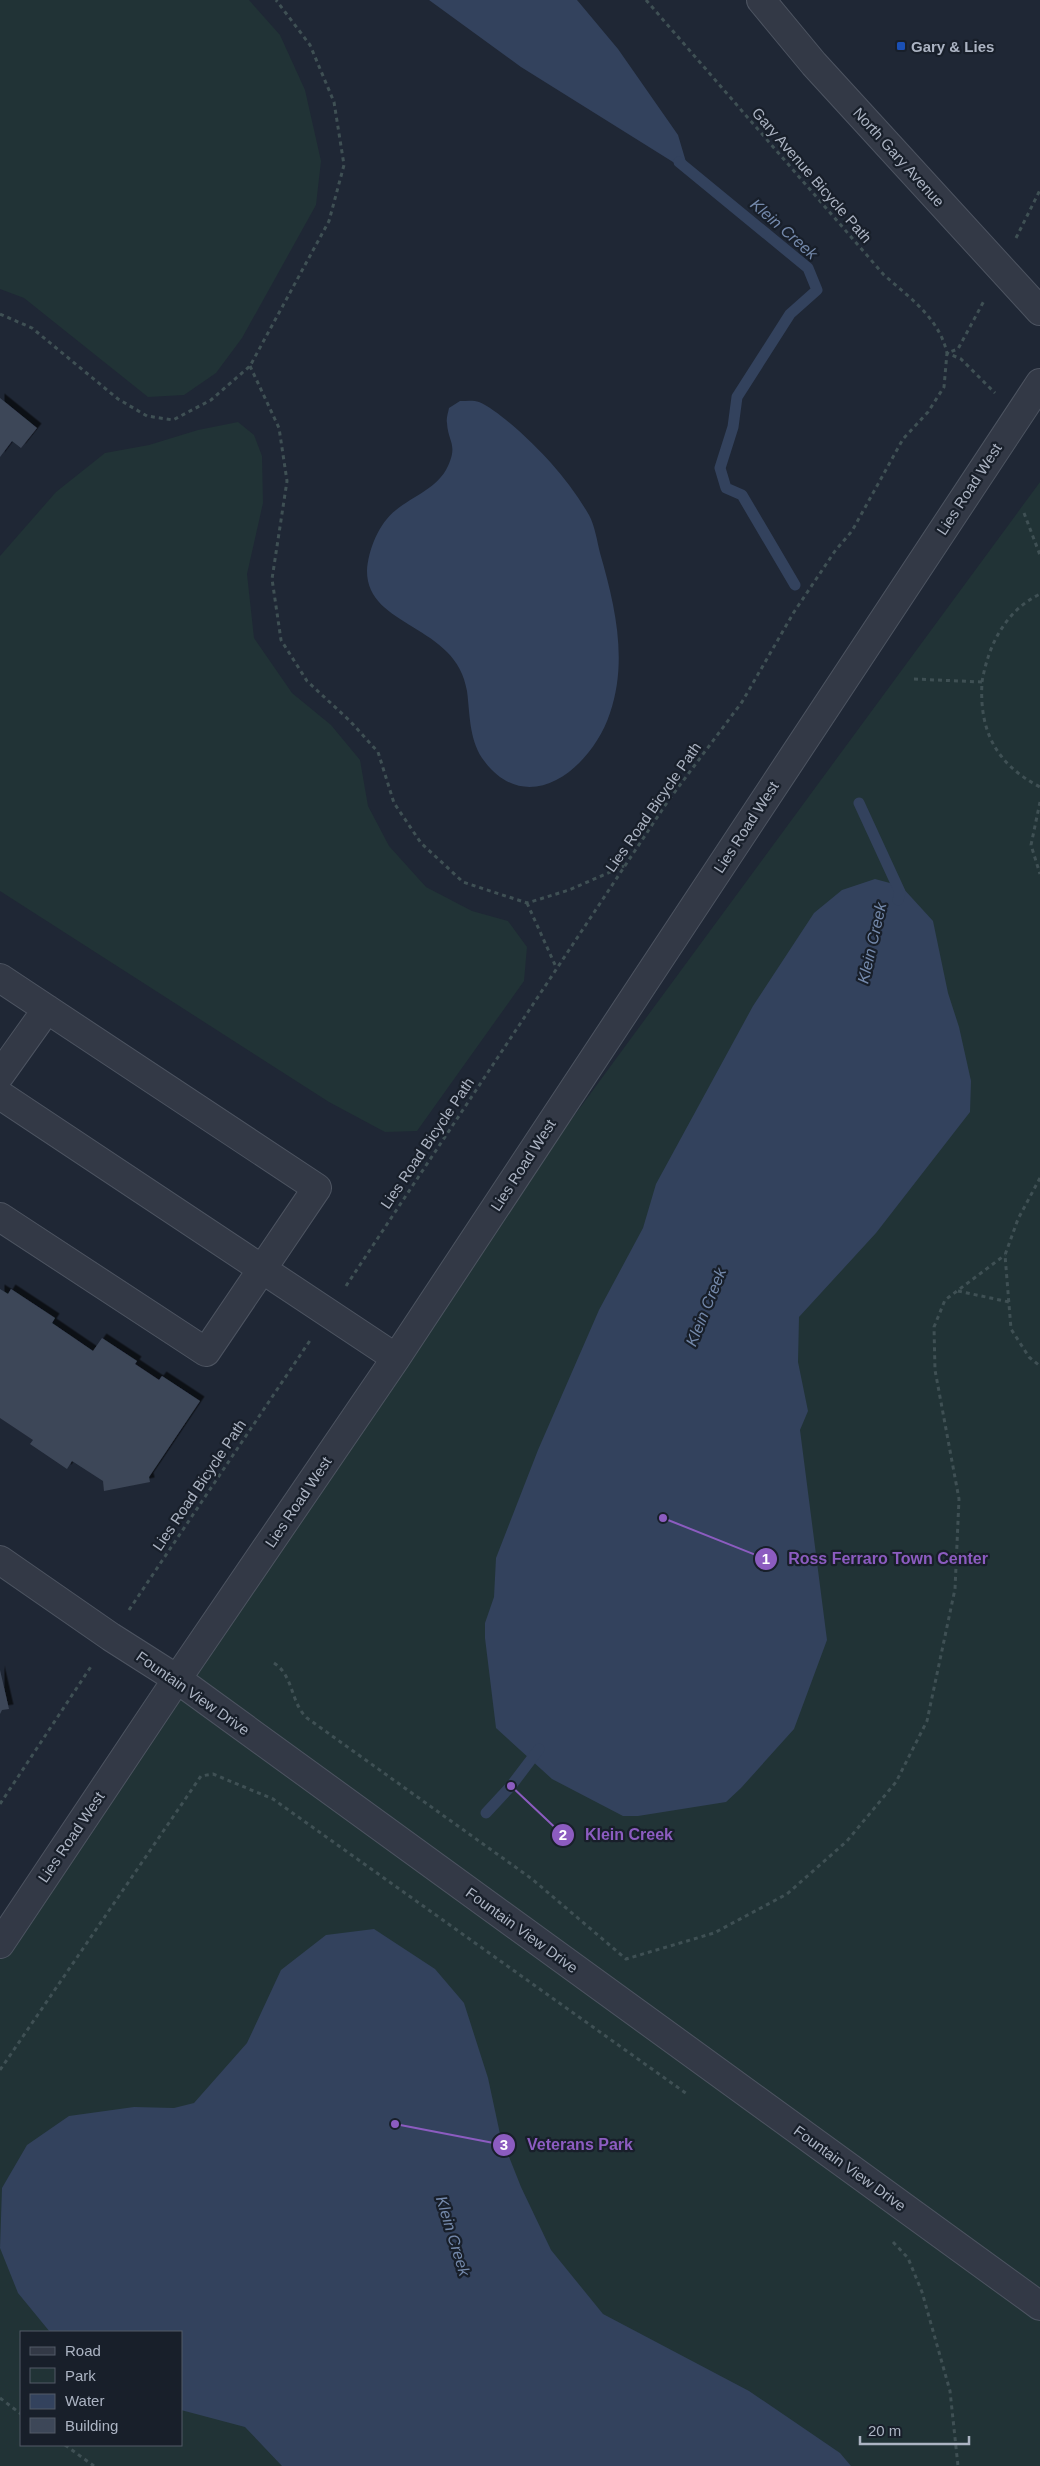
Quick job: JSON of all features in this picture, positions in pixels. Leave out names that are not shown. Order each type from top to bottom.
[{"type":"street","name":"North Gary Avenue","points":[[761,0],[820,71],[1040,311]]},
{"type":"street","name":"Lies Road West","points":[[0,1944],[177,1679],[396,1358],[1040,383]]},
{"type":"street","points":[[0,978],[317,1188],[206,1352],[0,1217]]},
{"type":"street","points":[[0,1075],[47,1009]]},
{"type":"street","points":[[0,1096],[396,1358]]},
{"type":"street","name":"Fountain View Drive","points":[[0,1560],[111,1637],[177,1679],[1040,2306]]},
{"type":"path","points":[[0,314],[32,328],[118,399],[147,416],[174,420],[211,400],[250,366],[329,220],[344,165],[334,102],[310,45],[276,0]]},
{"type":"path","name":"Gary Avenue Bicycle Path","points":[[646,0],[884,275],[921,306],[944,340],[947,353]]},
{"type":"path","points":[[947,353],[958,349]]},
{"type":"path","points":[[947,353],[962,359]]},
{"type":"path","name":"Lies Road Bicycle Path","points":[[352,1277],[668,801],[742,702],[794,612],[835,551],[852,531],[903,439],[928,412],[944,387],[947,353]]},
{"type":"path","points":[[250,366],[279,428],[287,481],[281,530],[272,578],[281,640],[307,681],[350,720],[378,752],[394,803],[421,843],[463,882],[527,903],[569,890],[624,866]]},
{"type":"path","points":[[1024,513],[1040,554]]},
{"type":"path","points":[[1040,594],[1017,610],[992,643],[985,662],[980,705],[986,728],[996,750],[1009,766],[1025,779],[1040,787]]},
{"type":"path","points":[[914,679],[982,682]]},
{"type":"path","points":[[1040,802],[1031,845],[1040,874]]},
{"type":"path","points":[[527,903],[556,968]]},
{"type":"path","points":[[1040,1178],[1018,1219],[1005,1255],[1011,1329],[1029,1357],[1040,1366]]},
{"type":"path","points":[[274,1663],[283,1669],[300,1711],[307,1718],[532,1879],[626,1959],[714,1932],[787,1894],[847,1841],[896,1782],[927,1721],[955,1589],[959,1499],[935,1370],[934,1327],[945,1300],[1005,1255]]},
{"type":"path","points":[[957,1290],[1009,1302]]},
{"type":"path","name":"Lies Road Bicycle Path","points":[[148,1581],[302,1352]]},
{"type":"path","points":[[0,1804],[68,1701]]},
{"type":"path","points":[[0,2070],[201,1776],[213,1774],[273,1799],[689,2095]]},
{"type":"path","points":[[889,2238],[908,2258],[922,2292],[950,2391],[958,2466]]},
{"type":"path","points":[[0,2398],[20,2413]]},
{"type":"path","points":[[65,2446],[94,2466]]},
{"type":"green space","points":[[0,0],[249,0],[280,35],[305,90],[321,161],[316,205],[242,338],[216,373],[184,395],[148,397],[24,298],[0,289]]},
{"type":"green space","points":[[238,422],[254,435],[262,456],[263,503],[247,574],[254,638],[292,693],[331,725],[360,760],[368,806],[389,846],[426,887],[472,911],[508,921],[527,947],[524,981],[417,1131],[385,1132],[329,1102],[0,891],[0,556],[56,492],[105,453],[149,445],[198,430]]},
{"type":"green space","points":[[1040,482],[1040,2466],[0,2466],[0,1944],[396,1358]]},
{"type":"water","points":[[429,0],[577,0],[618,49],[678,135],[689,172],[521,67]]},
{"type":"water","points":[[460,401],[479,402],[497,413],[544,456],[571,488],[585,508],[593,524],[615,613],[619,653],[618,673],[610,713],[601,733],[589,752],[573,768],[556,780],[538,786],[518,786],[500,777],[482,758],[472,734],[467,691],[460,669],[447,652],[381,604],[371,590],[367,571],[372,546],[384,522],[396,510],[432,486],[444,474],[452,453],[447,416],[449,408]]},
{"type":"water","points":[[875,879],[901,886],[933,921],[948,993],[959,1027],[971,1081],[970,1112],[876,1233],[799,1317],[798,1362],[808,1411],[800,1430],[827,1640],[794,1729],[726,1802],[638,1816],[623,1816],[552,1779],[496,1728],[485,1638],[485,1623],[494,1597],[496,1558],[538,1450],[599,1310],[643,1228],[656,1184],[753,1006],[814,913],[842,890]]},
{"type":"water","points":[[374,1929],[435,1969],[464,2003],[488,2078],[500,2134],[521,2187],[551,2250],[603,2314],[749,2391],[840,2453],[851,2466],[282,2466],[245,2427],[182,2410],[182,2331],[49,2331],[18,2293],[0,2248],[2,2188],[27,2145],[69,2116],[134,2107],[174,2108],[194,2103],[247,2043],[281,1970],[326,1935]]},
{"type":"building","points":[[0,398],[37,428],[21,448],[12,441],[0,457]]},
{"type":"building","points":[[0,1289],[8,1294],[11,1289],[55,1318],[52,1323],[93,1351],[102,1338],[137,1361],[135,1364],[159,1380],[162,1376],[200,1401],[149,1477],[150,1482],[104,1491],[103,1481],[72,1461],[67,1469],[30,1444],[33,1440],[0,1418]]},
{"type":"building","points":[[0,1670],[9,1709],[2,1710],[0,1714]]},
{"type":"waterway","name":"Klein Creek","points":[[679,162],[808,268],[817,290],[790,314],[737,397],[733,427],[720,468],[726,488],[742,495],[795,585]]},
{"type":"waterway","name":"Klein Creek","points":[[859,803],[900,892],[898,900]]},
{"type":"waterway","name":"Klein Creek","points":[[486,1813],[511,1786],[539,1749]]},
{"type":"place","name":"Gary & Lies","points":[[901,46]]},
{"type":"place","name":"Ross Ferraro Town Center","points":[[663,1518]]},
{"type":"place","name":"Klein Creek","points":[[511,1786]]},
{"type":"place","name":"Veterans Park","points":[[395,2124]]}]
